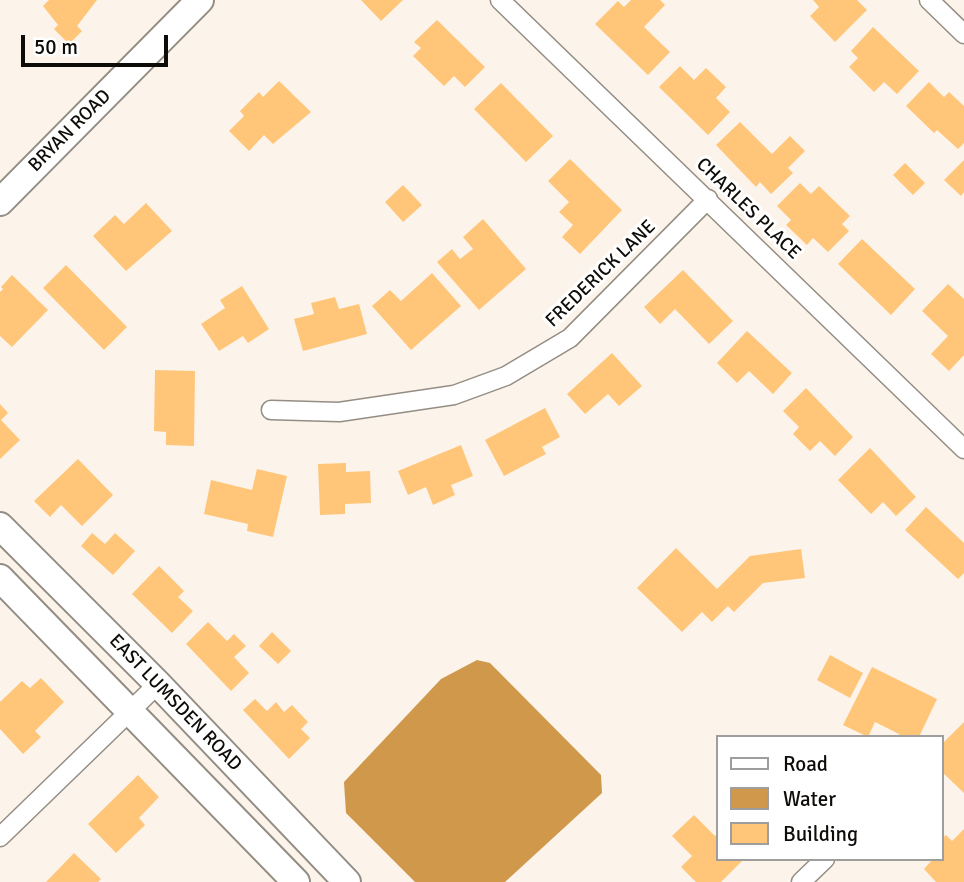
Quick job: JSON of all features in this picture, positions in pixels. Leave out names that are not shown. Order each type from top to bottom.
[{"type":"main road","name":"BRYAN ROAD","points":[[0,202],[200,0]]},
{"type":"main road","name":"EAST LUMSDEN ROAD","points":[[0,526],[158,684],[346,882]]},
{"type":"main road","name":"EAST LUMSDEN ROAD","points":[[0,578],[132,710],[296,882]]},
{"type":"street","name":"CHARLES PLACE","points":[[500,0],[964,449]]},
{"type":"street","points":[[929,0],[964,34]]},
{"type":"street","name":"FREDERICK LANE","points":[[271,410],[340,412],[403,403],[454,395],[506,376],[569,338],[708,199]]},
{"type":"street","points":[[0,837],[158,684]]},
{"type":"street","points":[[800,882],[823,861]]},
{"type":"water","points":[[477,660],[490,663],[601,775],[602,793],[505,882],[415,882],[346,813],[344,782],[441,679]]},
{"type":"building","points":[[49,0],[97,0],[77,26],[82,31],[69,44],[54,29],[58,25],[43,6]]},
{"type":"building","points":[[361,0],[403,0],[381,21]]},
{"type":"building","points":[[631,0],[660,0],[665,5],[644,27],[670,52],[648,75],[595,24],[618,1],[624,7]]},
{"type":"building","points":[[813,0],[857,0],[867,10],[835,42],[810,16],[819,7]]},
{"type":"building","points":[[437,20],[485,67],[465,87],[454,76],[444,86],[413,56],[421,48],[414,42]]},
{"type":"building","points":[[873,27],[919,71],[897,94],[884,82],[874,92],[849,67],[858,58],[851,51]]},
{"type":"building","points":[[680,66],[694,80],[706,68],[726,87],[716,98],[730,112],[708,135],[659,87]]},
{"type":"building","points":[[279,81],[311,112],[273,144],[264,135],[249,151],[229,131],[244,116],[240,111],[259,92],[263,97]]},
{"type":"building","points":[[929,82],[944,97],[949,92],[964,106],[964,143],[958,149],[937,130],[934,133],[906,106]]},
{"type":"building","points":[[501,83],[553,136],[526,162],[474,109]]},
{"type":"building","points":[[740,122],[772,154],[790,136],[805,151],[788,168],[793,173],[771,194],[760,182],[756,187],[716,145]]},
{"type":"building","points":[[570,159],[622,210],[580,254],[562,237],[573,225],[559,212],[569,202],[548,181]]},
{"type":"building","points":[[964,160],[964,192],[961,196],[944,180]]},
{"type":"building","points":[[905,163],[925,183],[913,195],[893,175]]},
{"type":"building","points":[[800,183],[811,194],[819,186],[850,216],[842,224],[849,231],[828,252],[813,238],[807,245],[786,225],[791,220],[777,206]]},
{"type":"building","points":[[403,185],[422,205],[403,222],[385,202]]},
{"type":"building","points":[[146,203],[172,231],[126,271],[93,236],[115,215],[124,224]]},
{"type":"building","points":[[483,219],[526,269],[479,310],[437,262],[452,249],[460,259],[473,249],[463,237]]},
{"type":"building","points":[[862,239],[915,289],[891,315],[838,264]]},
{"type":"building","points":[[66,265],[127,327],[104,350],[43,288]]},
{"type":"building","points":[[683,270],[733,321],[709,344],[675,309],[660,324],[644,307]]},
{"type":"building","points":[[432,273],[461,306],[411,350],[372,306],[390,290],[401,301]]},
{"type":"building","points":[[12,275],[48,310],[12,347],[0,336],[0,292]]},
{"type":"building","points":[[948,284],[964,299],[964,355],[949,371],[931,354],[948,336],[922,311]]},
{"type":"building","points":[[242,286],[269,329],[248,343],[243,336],[219,351],[201,324],[225,308],[220,300]]},
{"type":"building","points":[[335,297],[339,309],[359,304],[367,334],[303,351],[294,319],[314,314],[311,303]]},
{"type":"building","points":[[747,331],[792,373],[773,394],[749,371],[737,383],[717,363]]},
{"type":"building","points":[[612,353],[642,386],[619,406],[608,394],[585,414],[567,394]]},
{"type":"building","points":[[155,370],[195,371],[194,446],[166,445],[166,432],[154,431]]},
{"type":"building","points":[[806,388],[853,437],[835,456],[820,441],[810,451],[793,434],[799,427],[783,411]]},
{"type":"building","points":[[0,404],[8,413],[1,420],[20,440],[0,459]]},
{"type":"building","points":[[545,408],[560,437],[542,447],[546,454],[504,476],[485,440]]},
{"type":"building","points":[[461,445],[473,476],[451,485],[455,495],[433,505],[426,487],[408,495],[398,471]]},
{"type":"building","points":[[870,448],[916,497],[896,516],[883,502],[871,514],[838,480]]},
{"type":"building","points":[[78,459],[113,495],[82,526],[61,505],[50,517],[34,501]]},
{"type":"building","points":[[346,463],[346,472],[370,471],[371,503],[345,504],[345,514],[320,515],[318,464]]},
{"type":"building","points":[[257,469],[287,476],[273,537],[247,531],[248,524],[204,514],[211,480],[252,490]]},
{"type":"building","points":[[926,507],[964,543],[964,573],[958,579],[905,530]]},
{"type":"building","points":[[92,533],[105,544],[115,533],[135,551],[113,575],[81,546]]},
{"type":"building","points":[[676,548],[717,589],[750,556],[801,549],[805,578],[763,583],[734,612],[728,606],[712,622],[702,612],[682,632],[637,588]]},
{"type":"building","points":[[159,566],[184,591],[178,597],[193,611],[172,633],[132,594]]},
{"type":"building","points":[[208,622],[227,641],[234,634],[246,646],[234,657],[249,673],[231,691],[186,644]]},
{"type":"building","points":[[272,632],[291,651],[278,664],[259,646]]},
{"type":"building","points":[[830,655],[863,673],[850,698],[817,680]]},
{"type":"building","points":[[872,667],[937,699],[920,735],[899,735],[875,722],[869,735],[864,735],[843,725]]},
{"type":"building","points":[[41,678],[64,702],[35,731],[41,737],[23,754],[0,729],[0,702],[22,681],[30,688]]},
{"type":"building","points":[[255,699],[267,711],[276,702],[284,712],[292,705],[308,722],[301,729],[310,738],[289,759],[243,710]]},
{"type":"building","points":[[964,722],[964,793],[943,773],[943,743]]},
{"type":"building","points":[[138,775],[159,797],[139,818],[145,825],[116,853],[88,824]]},
{"type":"building","points":[[694,815],[716,835],[716,861],[742,861],[721,882],[696,882],[681,867],[692,856],[672,836]]},
{"type":"building","points":[[964,829],[964,882],[936,882],[924,869],[931,861],[943,861],[943,837],[946,835],[952,841]]},
{"type":"building","points":[[74,853],[101,879],[98,882],[46,882]]}]
